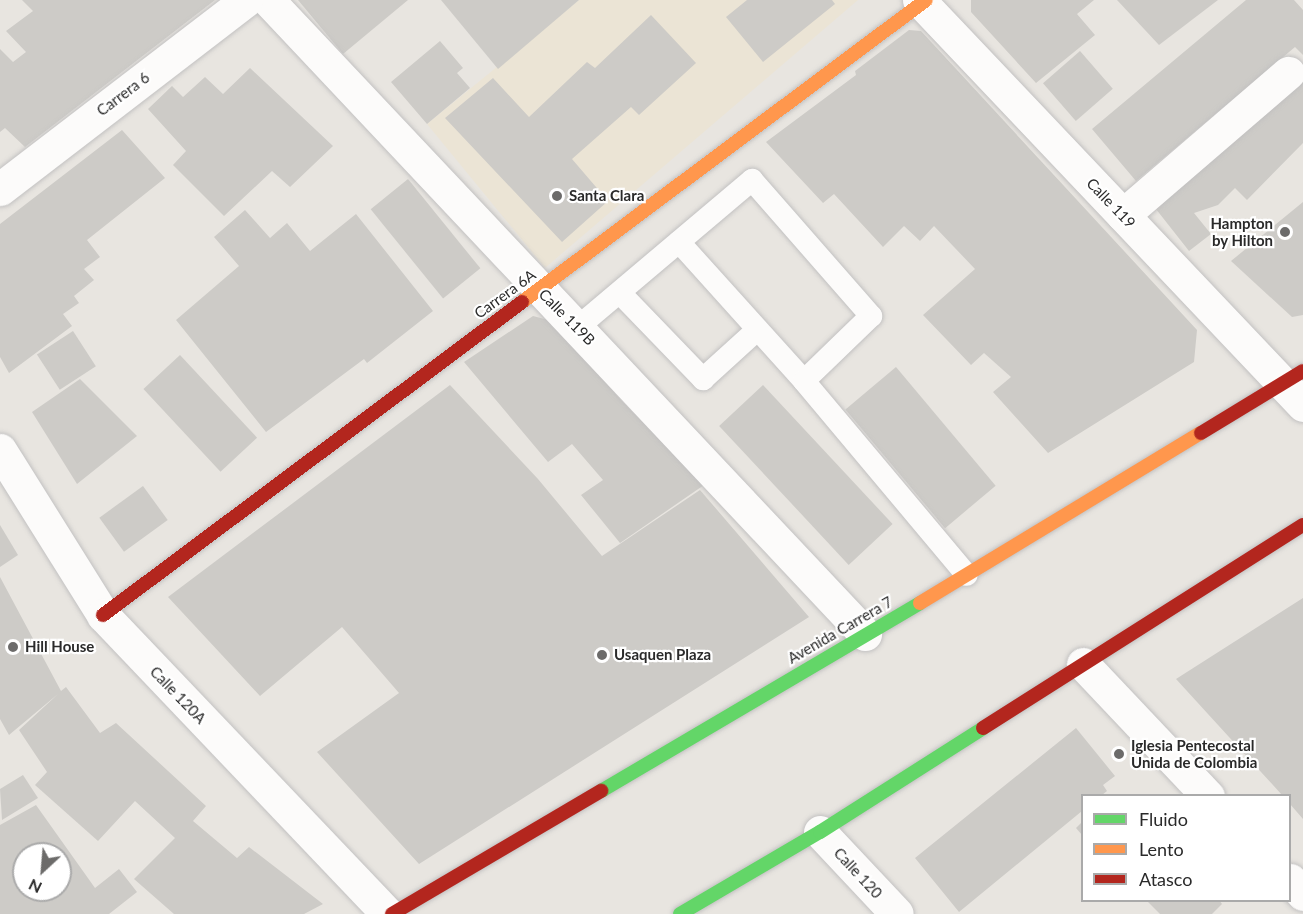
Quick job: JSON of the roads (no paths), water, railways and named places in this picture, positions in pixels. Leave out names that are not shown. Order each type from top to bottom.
[{"type":"main road","name":"Carrera 6A","points":[[103,615],[727,150],[922,1]]},
{"type":"main road","name":"Avenida Carrera 7","points":[[390,914],[967,575],[1292,376]]},
{"type":"main road","points":[[680,914],[820,832],[1303,525]]},
{"type":"street","name":"Carrera 6","points":[[0,189],[246,0]]},
{"type":"street","name":"Calle 119B","points":[[268,0],[865,634]]},
{"type":"street","name":"Calle 119","points":[[922,1],[1123,215],[1292,376],[1303,405]]},
{"type":"street","points":[[1123,215],[1288,73]]},
{"type":"street","name":"Calle 120A","points":[[0,450],[103,615],[390,914]]},
{"type":"street","points":[[1083,664],[1207,794]]},
{"type":"street","name":"Calle 120","points":[[820,832],[897,914]]},
{"type":"street","points":[[1291,881],[1303,894]]},
{"type":"lane","points":[[727,150],[871,316],[804,381]]},
{"type":"lane","points":[[578,327],[752,180]]},
{"type":"lane","points":[[679,242],[804,381],[967,575]]},
{"type":"lane","points":[[620,293],[703,379],[757,330]]},
{"type":"place","name":"Santa Clara","points":[[557,196]]},
{"type":"place","name":"Hampton by Hilton","points":[[1285,232]]},
{"type":"place","name":"Hill House","points":[[13,647]]},
{"type":"place","name":"Usaquen Plaza","points":[[602,655]]},
{"type":"place","name":"Iglesia Pentecostal Unida de Colombia","points":[[1119,754]]}]
